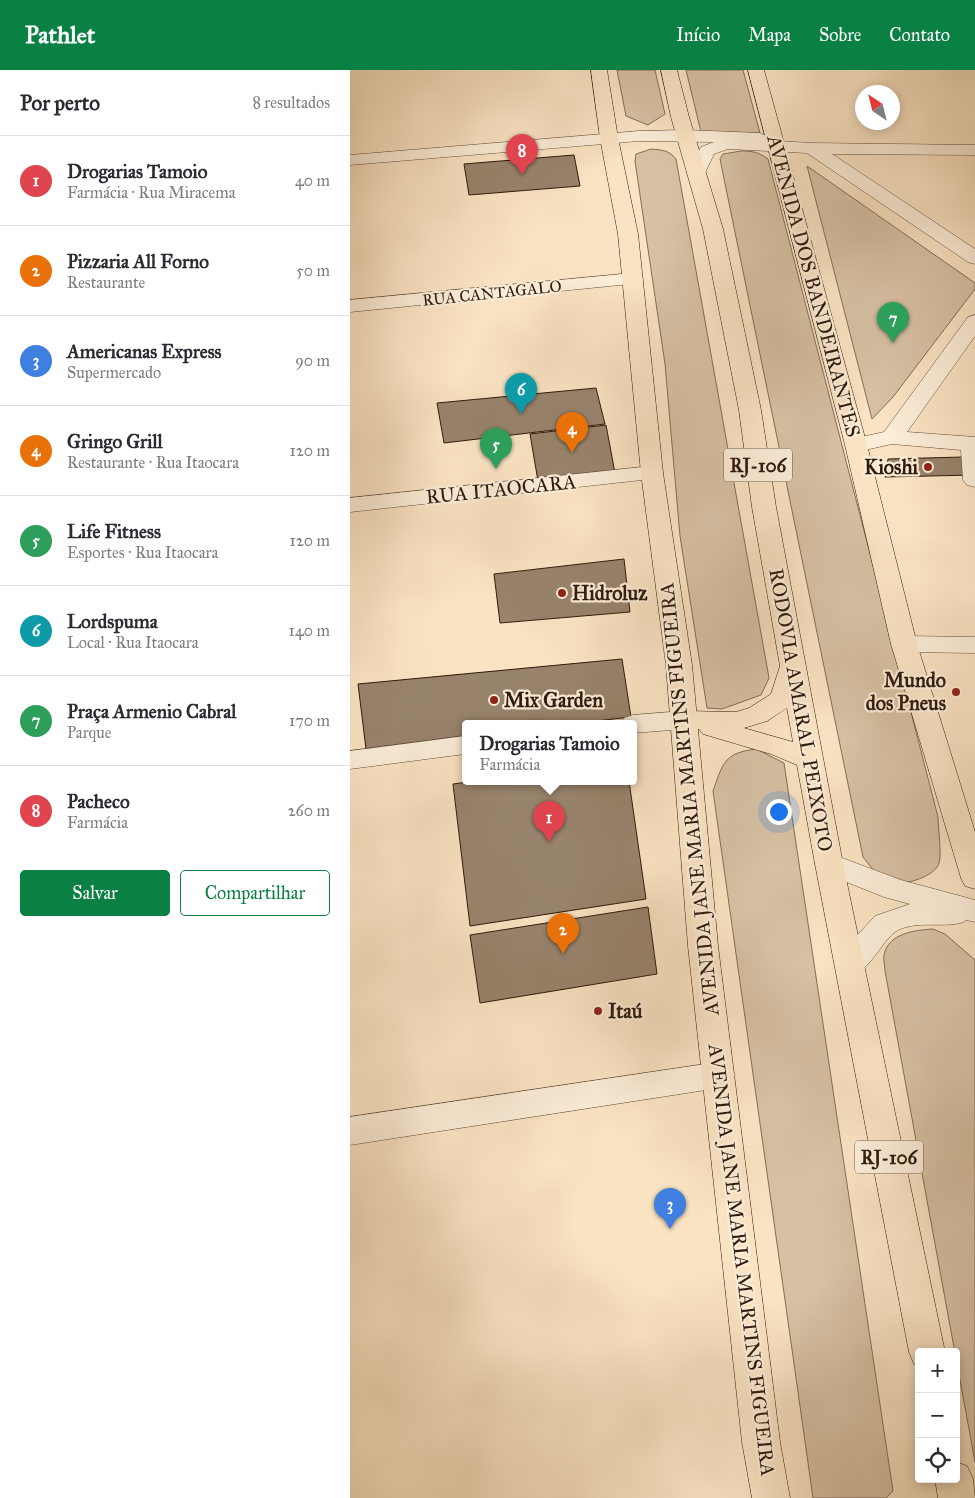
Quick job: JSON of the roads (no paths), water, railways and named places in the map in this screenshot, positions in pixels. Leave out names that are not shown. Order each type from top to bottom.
[{"type":"main road","name":"AVENIDA JANE MARIA MARTINS FIGUEIRA","points":[[599,70],[608,130],[628,234],[652,473],[679,665],[703,946],[761,1442],[771,1498]]},
{"type":"main road","name":"RODOVIA AMARAL PEIXOTO","points":[[669,70],[666,118],[685,135],[713,229],[750,410],[764,507],[829,864],[927,1348]]},
{"type":"main road","name":"AVENIDA DOS BANDEIRANTES","points":[[756,70],[856,445],[904,644],[975,878]]},
{"type":"main road","points":[[684,720],[736,721],[758,715],[782,699],[794,664]]},
{"type":"main road","points":[[684,720],[780,747],[810,760]]},
{"type":"main road","points":[[955,1483],[958,1498]]},
{"type":"street","points":[[350,160],[608,130],[666,118]]},
{"type":"street","points":[[350,144],[608,130],[760,138],[776,146]]},
{"type":"street","points":[[696,172],[707,151],[726,143],[811,148],[975,150]]},
{"type":"street","points":[[811,148],[975,258]]},
{"type":"street","name":"RUA CANTAGALO","points":[[350,306],[633,279]]},
{"type":"street","points":[[892,437],[975,321]]},
{"type":"street","points":[[856,445],[892,437],[973,444],[975,480]]},
{"type":"street","name":"RUA ITAOCARA","points":[[350,505],[652,473]]},
{"type":"street","points":[[904,644],[975,645]]},
{"type":"street","points":[[637,724],[684,720]]},
{"type":"street","points":[[350,760],[462,745]]},
{"type":"street","points":[[829,864],[894,889],[975,912]]},
{"type":"street","points":[[850,963],[885,924],[914,914],[975,912]]},
{"type":"street","points":[[350,1131],[719,1075]]},
{"type":"place","name":"Pacheco","points":[[522,175]]},
{"type":"place","name":"Praça Armenio Cabral","points":[[893,343]]},
{"type":"place","name":"Lordspuma","points":[[521,414]]},
{"type":"place","name":"Gringo Grill","points":[[572,453]]},
{"type":"place","name":"Kioshi","points":[[928,467]]},
{"type":"place","name":"Life Fitness","points":[[496,469]]},
{"type":"place","name":"Hidroluz","points":[[562,593]]},
{"type":"place","name":"Mundo dos Pneus","points":[[956,692]]},
{"type":"place","name":"Mix Garden","points":[[494,700]]},
{"type":"place","name":"Drogarias Tamoio","points":[[549,842]]},
{"type":"place","name":"Pizzaria All Forno","points":[[563,954]]},
{"type":"place","name":"Itaú","points":[[598,1011]]},
{"type":"place","name":"Americanas Express","points":[[670,1229]]}]
